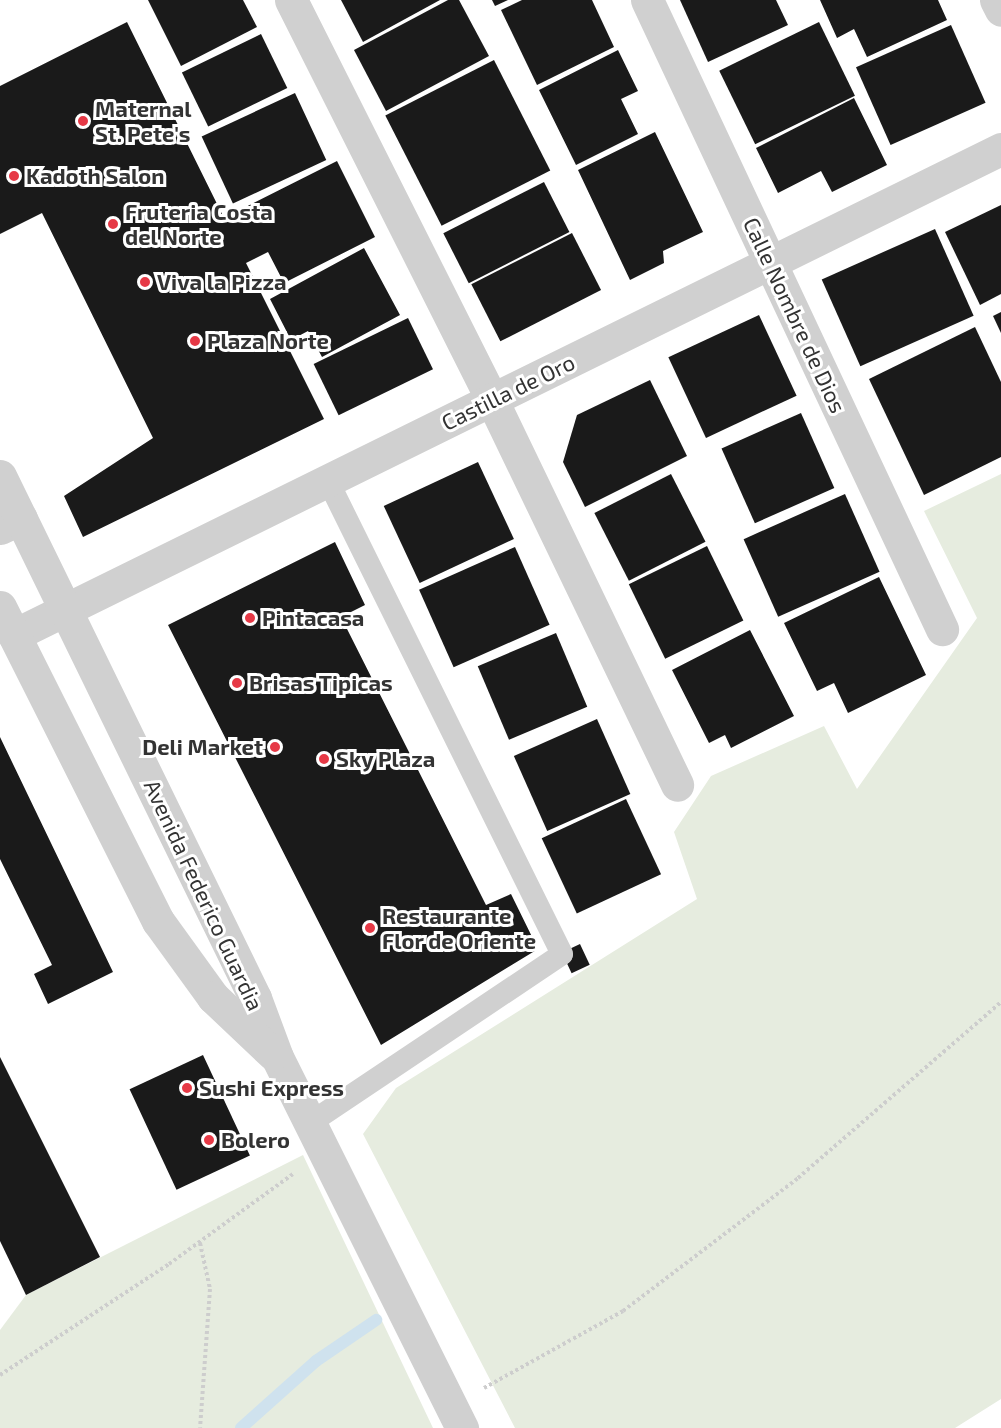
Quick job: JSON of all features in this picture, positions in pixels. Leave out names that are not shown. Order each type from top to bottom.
[{"type":"street","points":[[291,0],[492,400],[678,785]]},
{"type":"street","name":"Calle Nombre de Dios","points":[[647,0],[942,629]]},
{"type":"street","points":[[996,0],[1001,10]]},
{"type":"street","name":"Castilla de Oro","points":[[7,621],[67,609],[1001,149]]},
{"type":"street","name":"Avenida Federico Guardia","points":[[0,476],[10,523],[67,609],[255,998],[277,1057],[457,1419]]},
{"type":"street","name":"Avenida Federico Guardia","points":[[7,621],[158,921],[213,997],[277,1057]]},
{"type":"lane","points":[[316,1136],[562,954],[328,481]]},
{"type":"path","points":[[457,1419],[623,1311],[798,1178],[1001,1002]]},
{"type":"path","points":[[0,1376],[200,1243],[278,1187],[316,1136]]},
{"type":"path","points":[[200,1243],[210,1290],[200,1428]]},
{"type":"shaded area","points":[[1001,474],[1001,1399],[955,1428],[515,1428],[363,1134],[396,1088],[697,899],[674,832],[711,776],[824,726],[857,789],[977,618],[924,511]]},
{"type":"shaded area","points":[[303,1155],[433,1428],[0,1428],[0,1330],[26,1295]]},
{"type":"building","points":[[148,0],[243,0],[257,27],[181,66]]},
{"type":"building","points":[[341,0],[440,0],[363,42]]},
{"type":"building","points":[[448,0],[459,0],[489,56],[386,111],[354,50]]},
{"type":"building","points":[[492,0],[508,0],[495,6]]},
{"type":"building","points":[[522,0],[592,0],[614,47],[537,85],[501,10]]},
{"type":"building","points":[[680,0],[776,0],[788,25],[708,62]]},
{"type":"building","points":[[820,0],[938,0],[947,20],[867,57],[854,29],[837,38]]},
{"type":"building","name":"Plaza Norte","points":[[127,22],[224,218],[337,161],[375,237],[284,283],[268,252],[246,263],[324,419],[83,537],[64,496],[153,438],[42,213],[0,234],[0,86]]},
{"type":"building","points":[[819,22],[855,96],[755,144],[719,71]]},
{"type":"building","points":[[951,25],[986,103],[891,145],[856,67]]},
{"type":"building","points":[[261,34],[287,88],[208,127],[182,73]]},
{"type":"building","points":[[618,50],[638,91],[621,99],[638,134],[576,165],[539,90]]},
{"type":"building","points":[[494,60],[550,170],[442,226],[385,115]]},
{"type":"building","points":[[295,93],[326,160],[233,204],[202,137]]},
{"type":"building","points":[[854,98],[887,165],[832,192],[821,171],[778,193],[756,148]]},
{"type":"building","points":[[655,132],[703,232],[663,251],[664,263],[630,280],[578,170]]},
{"type":"building","points":[[544,182],[569,232],[469,283],[443,233]]},
{"type":"building","points":[[1001,205],[1001,294],[980,305],[945,232]]},
{"type":"building","points":[[935,229],[974,316],[860,366],[822,279]]},
{"type":"building","points":[[572,233],[601,290],[500,341],[471,284]]},
{"type":"building","points":[[364,248],[400,315],[322,357],[308,331],[291,340],[270,299]]},
{"type":"building","points":[[1001,312],[1001,333],[993,316]]},
{"type":"building","points":[[759,315],[797,396],[706,438],[668,357]]},
{"type":"building","points":[[408,318],[433,369],[339,415],[314,364]]},
{"type":"building","points":[[975,327],[1001,382],[1001,457],[924,495],[869,379]]},
{"type":"building","points":[[650,380],[687,456],[585,507],[563,462],[577,415]]},
{"type":"building","points":[[801,413],[834,488],[755,523],[722,448]]},
{"type":"building","points":[[478,462],[514,539],[420,583],[384,506]]},
{"type":"building","points":[[671,474],[706,542],[629,581],[594,513]]},
{"type":"building","points":[[845,494],[880,572],[778,617],[744,539]]},
{"type":"building","name":"Sky Plaza","points":[[335,542],[365,605],[341,617],[486,905],[511,894],[538,949],[381,1045],[168,625]]},
{"type":"building","points":[[707,546],[743,621],[665,659],[629,584]]},
{"type":"building","points":[[515,547],[550,625],[454,667],[419,590]]},
{"type":"building","points":[[879,577],[926,675],[848,713],[834,683],[817,691],[784,623]]},
{"type":"building","points":[[750,630],[794,716],[731,748],[725,735],[709,743],[672,670]]},
{"type":"building","points":[[556,633],[587,707],[509,740],[478,666]]},
{"type":"building","points":[[597,719],[630,794],[547,831],[514,756]]},
{"type":"building","points":[[0,737],[113,972],[48,1004],[34,974],[52,965],[0,859]]},
{"type":"building","points":[[626,799],[661,874],[577,914],[542,838]]},
{"type":"building","points":[[580,944],[590,965],[572,973],[562,952]]},
{"type":"building","points":[[203,1055],[250,1156],[176,1190],[130,1089]]},
{"type":"building","points":[[0,1057],[100,1257],[26,1295],[0,1241]]},
{"type":"waterway","points":[[241,1428],[316,1361],[376,1320]]},
{"type":"place","name":"Maternal St. Pete's","points":[[83,121]]},
{"type":"place","name":"Kadoth Salon","points":[[14,176]]},
{"type":"place","name":"Fruteria Costa del Norte","points":[[113,224]]},
{"type":"place","name":"Viva la Pizza","points":[[145,282]]},
{"type":"place","name":"Plaza Norte","points":[[195,341]]},
{"type":"place","name":"Pintacasa","points":[[250,618]]},
{"type":"place","name":"Brisas Tipicas","points":[[237,683]]},
{"type":"place","name":"Deli Market","points":[[275,747]]},
{"type":"place","name":"Sky Plaza","points":[[324,759]]},
{"type":"place","name":"Restaurante Flor de Oriente","points":[[370,928]]},
{"type":"place","name":"Sushi Express","points":[[187,1088]]},
{"type":"place","name":"Bolero","points":[[209,1140]]}]
